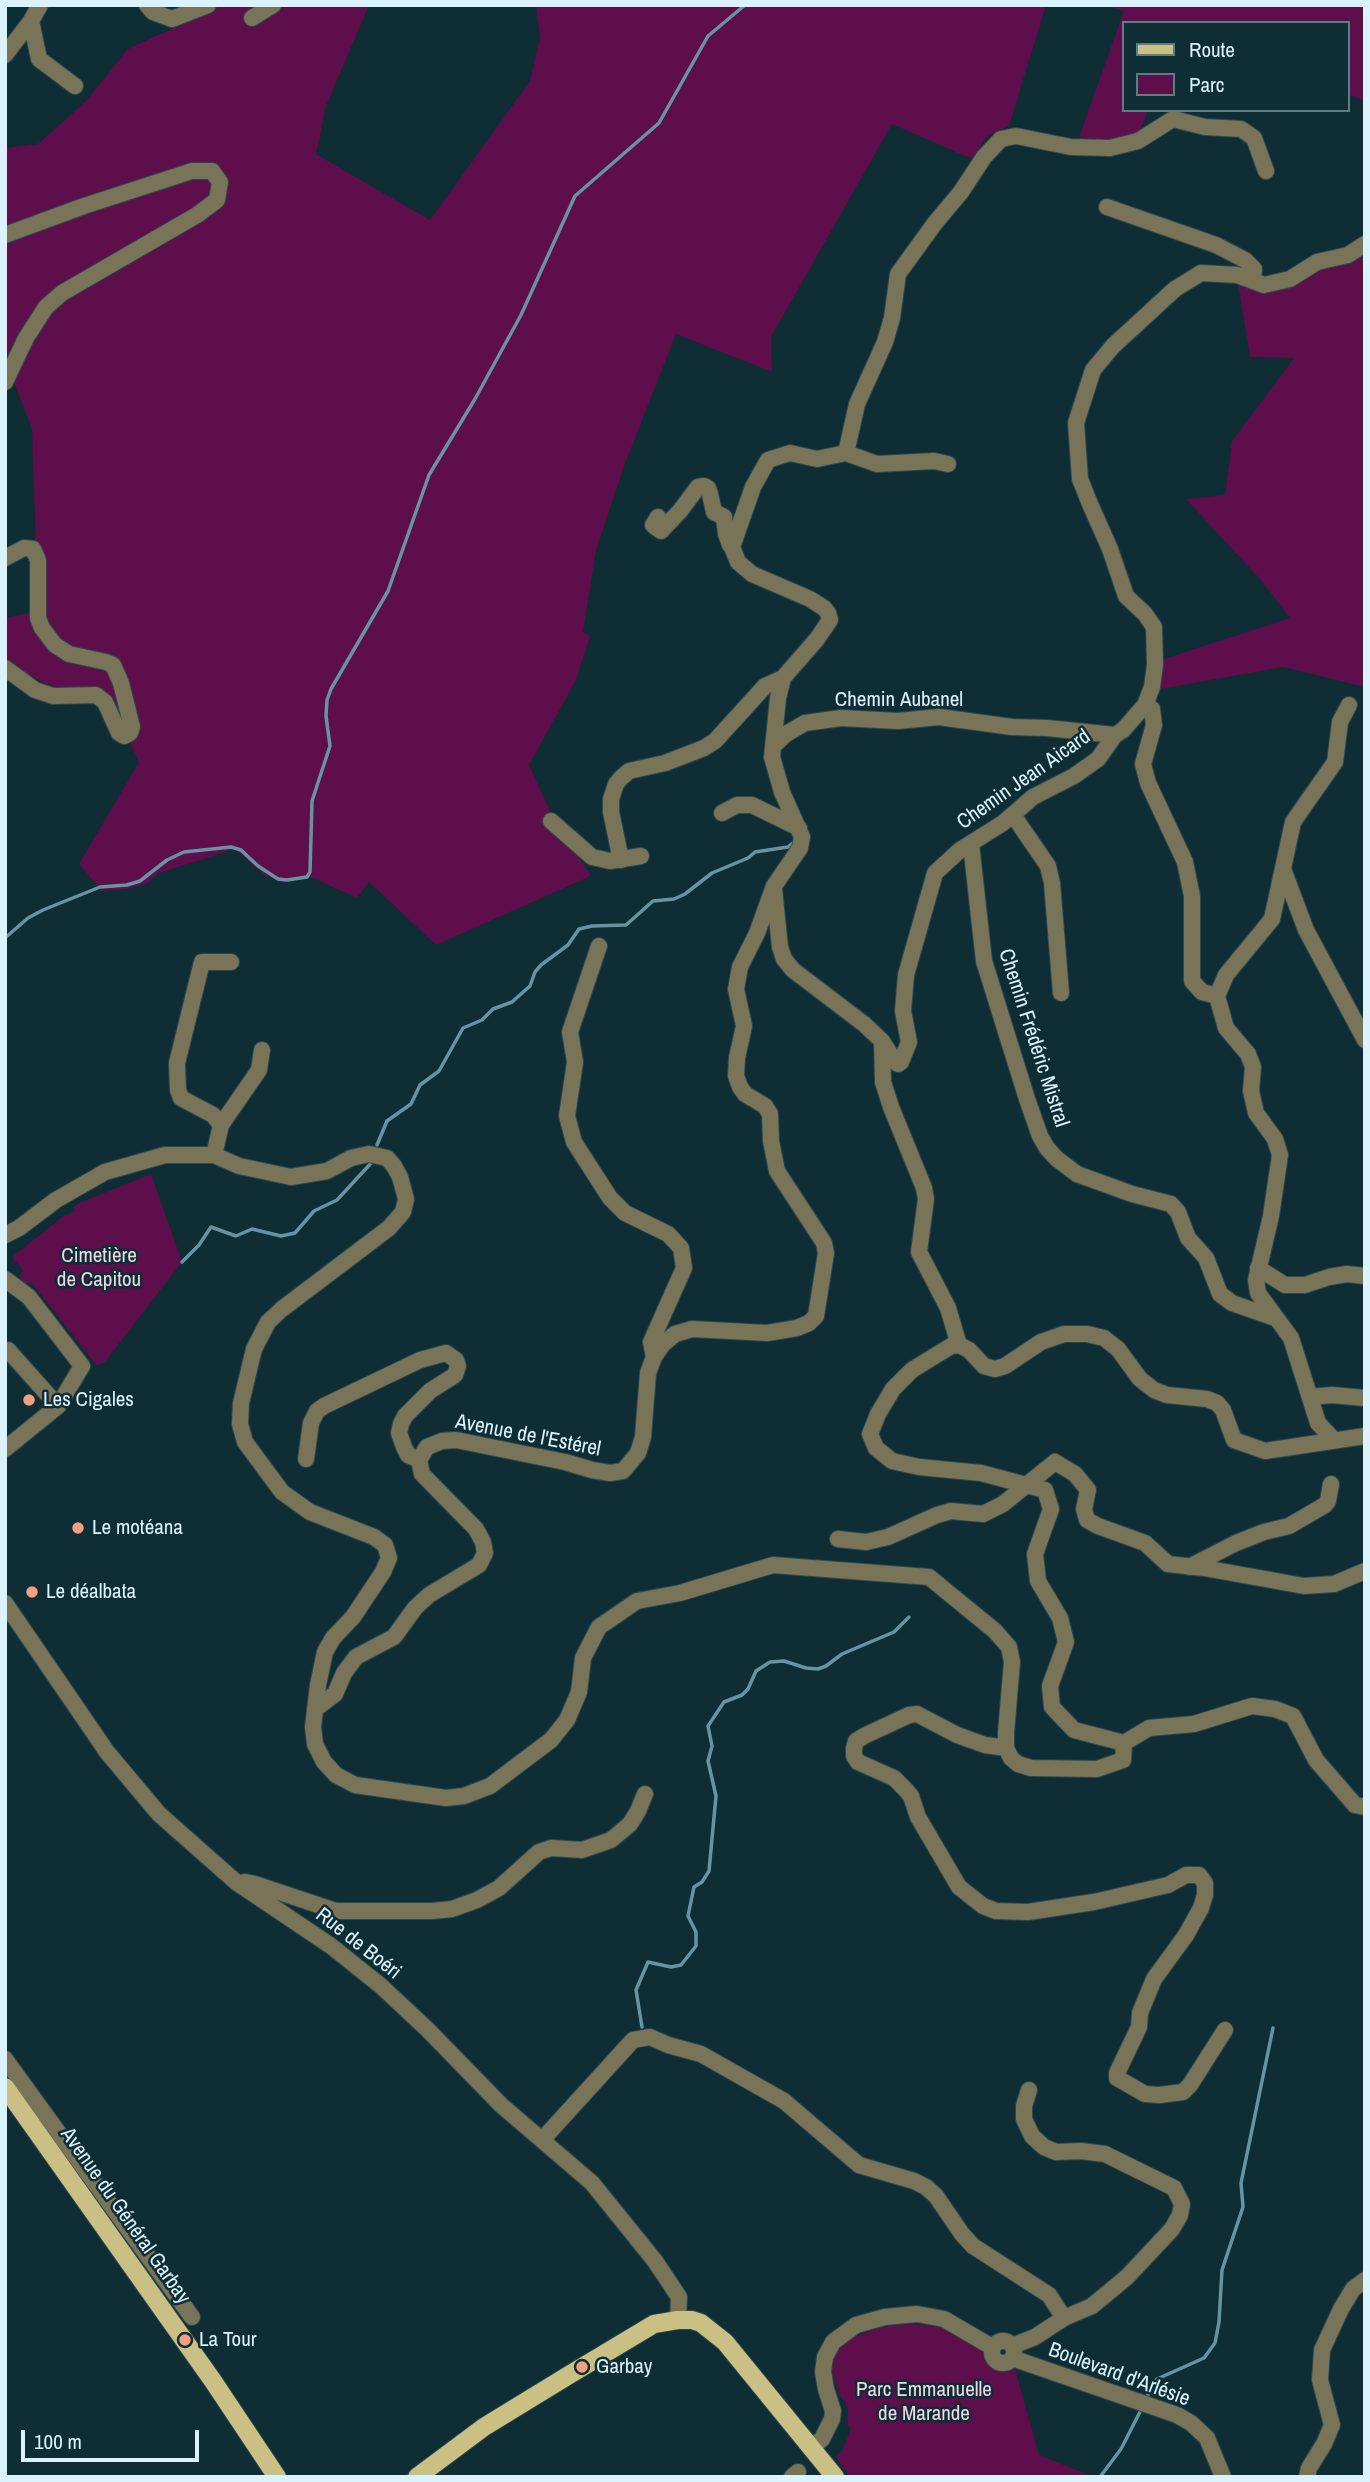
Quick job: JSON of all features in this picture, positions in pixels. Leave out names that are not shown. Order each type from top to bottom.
[{"type":"main road","name":"Avenue du Général Garbay","points":[[5,2087],[213,2381],[277,2477]]},
{"type":"main road","points":[[417,2477],[484,2427],[569,2375],[654,2324],[678,2320],[701,2323],[724,2342],[835,2477]]},
{"type":"street","points":[[5,55],[40,5]]},
{"type":"street","points":[[147,5],[152,12],[172,19],[208,5]]},
{"type":"street","points":[[253,18],[273,5]]},
{"type":"street","points":[[31,21],[39,59],[75,86]]},
{"type":"street","points":[[846,453],[857,404],[885,342],[892,318],[898,274],[934,223],[961,192],[984,157],[1001,139],[1016,136],[1071,147],[1110,148],[1139,141],[1173,119],[1205,127],[1241,129],[1254,138],[1266,171]]},
{"type":"street","points":[[5,235],[84,205],[192,172],[212,171],[220,182],[216,200],[197,215],[62,293],[46,307],[26,338],[5,382]]},
{"type":"street","points":[[1107,207],[1216,245],[1245,260],[1254,269],[1253,281]]},
{"type":"street","points":[[1217,996],[1202,992],[1192,981],[1192,896],[1185,862],[1148,783],[1143,764],[1154,725],[1152,709],[1145,705],[1152,687],[1155,665],[1154,627],[1126,596],[1110,549],[1080,479],[1076,423],[1093,370],[1112,346],[1175,289],[1201,273],[1237,275],[1264,285],[1290,279],[1317,262],[1348,255],[1365,244]]},
{"type":"street","points":[[732,547],[753,487],[768,460],[790,453],[817,459],[846,453],[877,464],[934,461],[948,464]]},
{"type":"street","points":[[621,860],[611,812],[611,799],[621,778],[629,771],[666,764],[715,741],[765,687],[783,678],[830,620],[828,612],[810,599],[752,574],[738,562],[727,542],[724,517],[714,512],[708,488],[698,486],[661,531],[653,525],[658,517]]},
{"type":"street","points":[[5,558],[23,548],[33,549],[38,560],[38,618],[42,628],[55,645],[69,654],[113,665],[121,683],[132,727],[130,733],[124,736],[119,733],[105,702],[96,695],[52,695],[35,690],[5,668]]},
{"type":"street","points":[[654,1356],[675,1334],[692,1329],[767,1333],[809,1323],[816,1316],[818,1309],[826,1253],[824,1243],[777,1171],[771,1141],[770,1114],[765,1106],[746,1094],[736,1076],[744,1026],[737,1000],[740,967],[757,933],[774,886],[800,848],[802,837],[775,772],[772,757],[778,698],[783,678]]},
{"type":"street","name":"Chemin Jean Aicard","points":[[882,1041],[894,1060],[898,1064],[901,1062],[909,1042],[903,1011],[906,975],[935,873],[946,861],[1033,797],[1074,776],[1098,759],[1115,735],[1123,730],[1145,705]]},
{"type":"street","points":[[1333,1439],[1318,1423],[1291,1338],[1258,1293],[1256,1280],[1272,1216],[1280,1155],[1275,1139],[1256,1113],[1251,1091],[1253,1067],[1248,1054],[1226,1028],[1217,996],[1226,975],[1272,919],[1293,822],[1335,762],[1340,722],[1349,705]]},
{"type":"street","name":"Chemin Aubanel","points":[[773,746],[786,734],[805,723],[841,718],[898,721],[939,717],[1012,727],[1115,735]]},
{"type":"street","points":[[722,813],[737,805],[752,805],[799,828]]},
{"type":"street","points":[[1013,814],[1048,866],[1052,883],[1061,993]]},
{"type":"street","points":[[551,821],[592,857],[610,861],[641,856]]},
{"type":"street","name":"Chemin Frédéric Mistral","points":[[971,844],[985,961],[1027,1099],[1047,1148],[1077,1174],[1132,1194],[1171,1204],[1178,1212],[1188,1238],[1206,1258],[1225,1300],[1277,1318]]},
{"type":"street","points":[[1283,870],[1306,930],[1365,1040]]},
{"type":"street","points":[[774,886],[780,947],[784,959],[793,970],[882,1041],[883,1082],[926,1199],[919,1252],[948,1308],[960,1345]]},
{"type":"street","points":[[599,946],[570,1032],[575,1062],[567,1116],[574,1142],[610,1198],[625,1213],[668,1234],[681,1248],[684,1268],[651,1342],[654,1356]]},
{"type":"street","points":[[221,1125],[213,1115],[181,1098],[177,1063],[202,962],[232,962]]},
{"type":"street","points":[[214,1155],[221,1125],[259,1070],[262,1050]]},
{"type":"street","points":[[5,1235],[105,1171],[165,1155],[214,1155],[239,1166],[291,1177],[327,1171],[351,1158],[369,1154],[387,1158],[394,1166],[406,1199],[403,1212],[389,1228],[282,1308],[268,1322],[254,1349],[241,1403],[240,1424],[245,1442],[282,1492],[310,1512],[374,1537],[385,1545],[389,1558],[383,1572],[353,1617],[333,1638],[325,1652],[315,1709],[315,1744],[324,1762],[337,1775],[355,1785],[446,1798],[464,1796],[490,1786],[551,1740],[567,1720],[579,1692],[583,1658],[599,1628],[636,1601],[680,1593],[773,1565],[929,1577],[995,1631],[1009,1647],[1012,1662],[1006,1748],[1018,1764],[1031,1768],[1097,1769],[1123,1760],[1124,1743]]},
{"type":"street","points":[[1258,1268],[1285,1285],[1306,1285],[1347,1274],[1365,1276]]},
{"type":"street","points":[[5,1279],[29,1297],[82,1366],[58,1405],[5,1449]]},
{"type":"street","points":[[1365,1436],[1265,1451],[1234,1440],[1223,1410],[1217,1403],[1207,1399],[1167,1395],[1154,1390],[1140,1378],[1118,1349],[1104,1338],[1087,1334],[1064,1334],[1041,1342],[1005,1366],[995,1369],[984,1366],[970,1350],[960,1345],[951,1346],[912,1370],[893,1389],[878,1413],[870,1434],[876,1447],[892,1461],[919,1467],[981,1473],[1045,1490],[1051,1509],[1035,1554],[1036,1567],[1038,1581],[1060,1618],[1066,1642],[1050,1686],[1052,1707],[1074,1730],[1124,1743],[1149,1728],[1194,1724],[1252,1706],[1275,1709],[1293,1716],[1316,1760],[1355,1805],[1365,1807]]},
{"type":"street","points":[[5,1353],[8,1350],[58,1405]]},
{"type":"street","points":[[306,1459],[311,1423],[317,1411],[324,1406],[432,1355],[446,1353],[456,1360],[458,1366],[455,1375],[430,1391],[405,1416],[400,1433],[408,1455],[419,1460],[422,1474],[430,1485],[476,1529],[485,1553],[479,1565],[429,1595],[415,1608],[394,1637],[356,1657],[344,1673],[335,1694],[315,1709]]},
{"type":"street","name":"Avenue de l'Estérel","points":[[419,1460],[427,1447],[442,1441],[456,1440],[565,1462],[592,1471],[623,1471],[638,1453],[643,1437],[648,1373],[654,1356]]},
{"type":"street","points":[[1310,1397],[1332,1395],[1365,1398]]},
{"type":"street","points":[[838,1539],[866,1542],[888,1537],[937,1514],[951,1511],[984,1514],[1003,1504],[1055,1462],[1075,1474],[1088,1490],[1084,1509],[1087,1520],[1145,1543],[1168,1564],[1304,1586],[1334,1584],[1365,1571]]},
{"type":"street","points":[[1189,1567],[1236,1542],[1289,1526],[1325,1505],[1331,1484]]},
{"type":"street","name":"Rue de Boéri","points":[[5,1603],[107,1752],[159,1814],[242,1886],[331,1946],[381,1986],[501,2105],[592,2183],[655,2261],[679,2297],[678,2320]]},
{"type":"street","points":[[1006,1748],[985,1745],[957,1735],[917,1714],[909,1715],[856,1741],[854,1756],[864,1766],[894,1778],[905,1789],[911,1796],[918,1817],[959,1887],[973,1900],[996,1911],[1028,1912],[1094,1902],[1168,1885],[1186,1875],[1199,1875],[1205,1883],[1201,1908],[1186,1935],[1154,1979],[1140,2013],[1139,2027],[1117,2078],[1145,2094],[1183,2092],[1225,2030]]},
{"type":"street","points":[[242,1886],[245,1882],[256,1884],[336,1911],[452,1909],[499,1888],[539,1852],[551,1848],[582,1850],[611,1840],[630,1824],[645,1794]]},
{"type":"street","points":[[542,2140],[629,2044],[643,2037],[650,2037],[701,2054],[784,2101],[859,2165],[926,2187],[936,2196],[973,2246],[1049,2295],[1065,2318]]},
{"type":"street","points":[[5,2059],[192,2317]]},
{"type":"street","points":[[812,2447],[822,2439],[832,2419],[833,2411],[825,2389],[823,2372],[825,2357],[833,2342],[856,2325],[885,2317],[917,2314],[944,2319],[992,2347],[1000,2341],[1007,2342],[1012,2352],[1065,2318],[1092,2306],[1127,2277],[1172,2230],[1182,2204],[1174,2188],[1105,2154],[1056,2152],[1044,2147],[1032,2136],[1024,2119],[1024,2106],[1029,2090]]},
{"type":"street","points":[[1307,2477],[1332,2425],[1320,2380],[1322,2350],[1353,2289],[1365,2280]]},
{"type":"street","name":"Boulevard d'Arlésie","points":[[1012,2352],[1184,2419],[1207,2438],[1223,2477]]},
{"type":"green space","points":[[214,5],[369,5],[326,106],[316,154],[430,220],[530,81],[540,38],[536,5],[1046,5],[1009,126],[987,136],[972,159],[892,124],[771,337],[772,372],[676,334],[624,466],[596,550],[583,632],[590,636],[576,680],[529,765],[555,821],[591,876],[436,945],[369,882],[357,898],[311,877],[282,883],[263,874],[235,849],[159,873],[146,884],[102,891],[79,864],[139,762],[105,692],[54,689],[5,660],[6,618],[33,612],[36,552],[32,429],[12,377],[5,372],[5,148],[38,144],[86,101],[128,49],[210,11]]},
{"type":"green space","points":[[1103,5],[1365,5],[1365,101],[1349,95],[1349,21],[1122,21],[1122,112],[1147,112],[1139,135],[1106,141],[1079,137],[1124,11]]},
{"type":"green space","points":[[1365,249],[1365,687],[1283,667],[1160,689],[1161,660],[1290,618],[1260,579],[1186,499],[1225,495],[1232,441],[1294,358],[1250,357],[1238,283],[1318,266]]},
{"type":"green space","name":"Cimetière de Capitou","points":[[151,1174],[182,1262],[104,1363],[96,1365],[32,1283],[21,1284],[20,1273],[23,1271],[12,1257],[66,1214],[75,1210],[73,1207],[79,1203]]},
{"type":"green space","name":"Parc Emmanuelle de Marande","points":[[903,2324],[935,2325],[947,2329],[1015,2369],[1039,2455],[1094,2477],[850,2477],[836,2457],[843,2449],[851,2428],[847,2424],[848,2408],[839,2394],[830,2364],[838,2349],[847,2340],[877,2328]]},
{"type":"waterway","points":[[5,938],[28,918],[43,910],[100,887],[140,881],[167,860],[184,852],[231,847],[241,850],[258,866],[278,879],[307,877],[310,872],[312,801],[330,746],[327,700],[388,591],[429,475],[521,315],[575,196],[659,123],[708,36],[745,5]]},
{"type":"waterway","points":[[377,1145],[387,1121],[411,1104],[420,1085],[439,1071],[463,1028],[482,1020],[493,1009],[512,1002],[530,986],[541,965],[568,945],[579,929],[626,925],[653,901],[674,899],[712,873],[748,858],[755,852],[788,847],[795,841]]},
{"type":"waterway","points":[[182,1262],[199,1245],[211,1227],[236,1236],[252,1229],[281,1236],[295,1233],[314,1211],[337,1200],[373,1161]]},
{"type":"waterway","points":[[642,2027],[636,1990],[648,1962],[671,1967],[681,1965],[696,1946],[696,1932],[688,1916],[694,1887],[702,1882],[709,1871],[716,1796],[708,1761],[712,1746],[708,1726],[724,1702],[742,1695],[748,1689],[756,1671],[770,1662],[784,1661],[818,1669],[842,1654],[894,1632],[909,1617]]},
{"type":"waterway","points":[[1146,2398],[1157,2379],[1204,2358],[1215,2343],[1222,2270],[1243,2207],[1241,2183],[1273,2028]]},
{"type":"waterway","points":[[1100,2477],[1121,2449],[1142,2408]]},
{"type":"place","name":"Les Cigales","points":[[29,1400]]},
{"type":"place","name":"Le motéana","points":[[78,1528]]},
{"type":"place","name":"Le déalbata","points":[[32,1592]]},
{"type":"place","name":"La Tour","points":[[185,2340]]},
{"type":"place","name":"Garbay","points":[[582,2367]]}]
